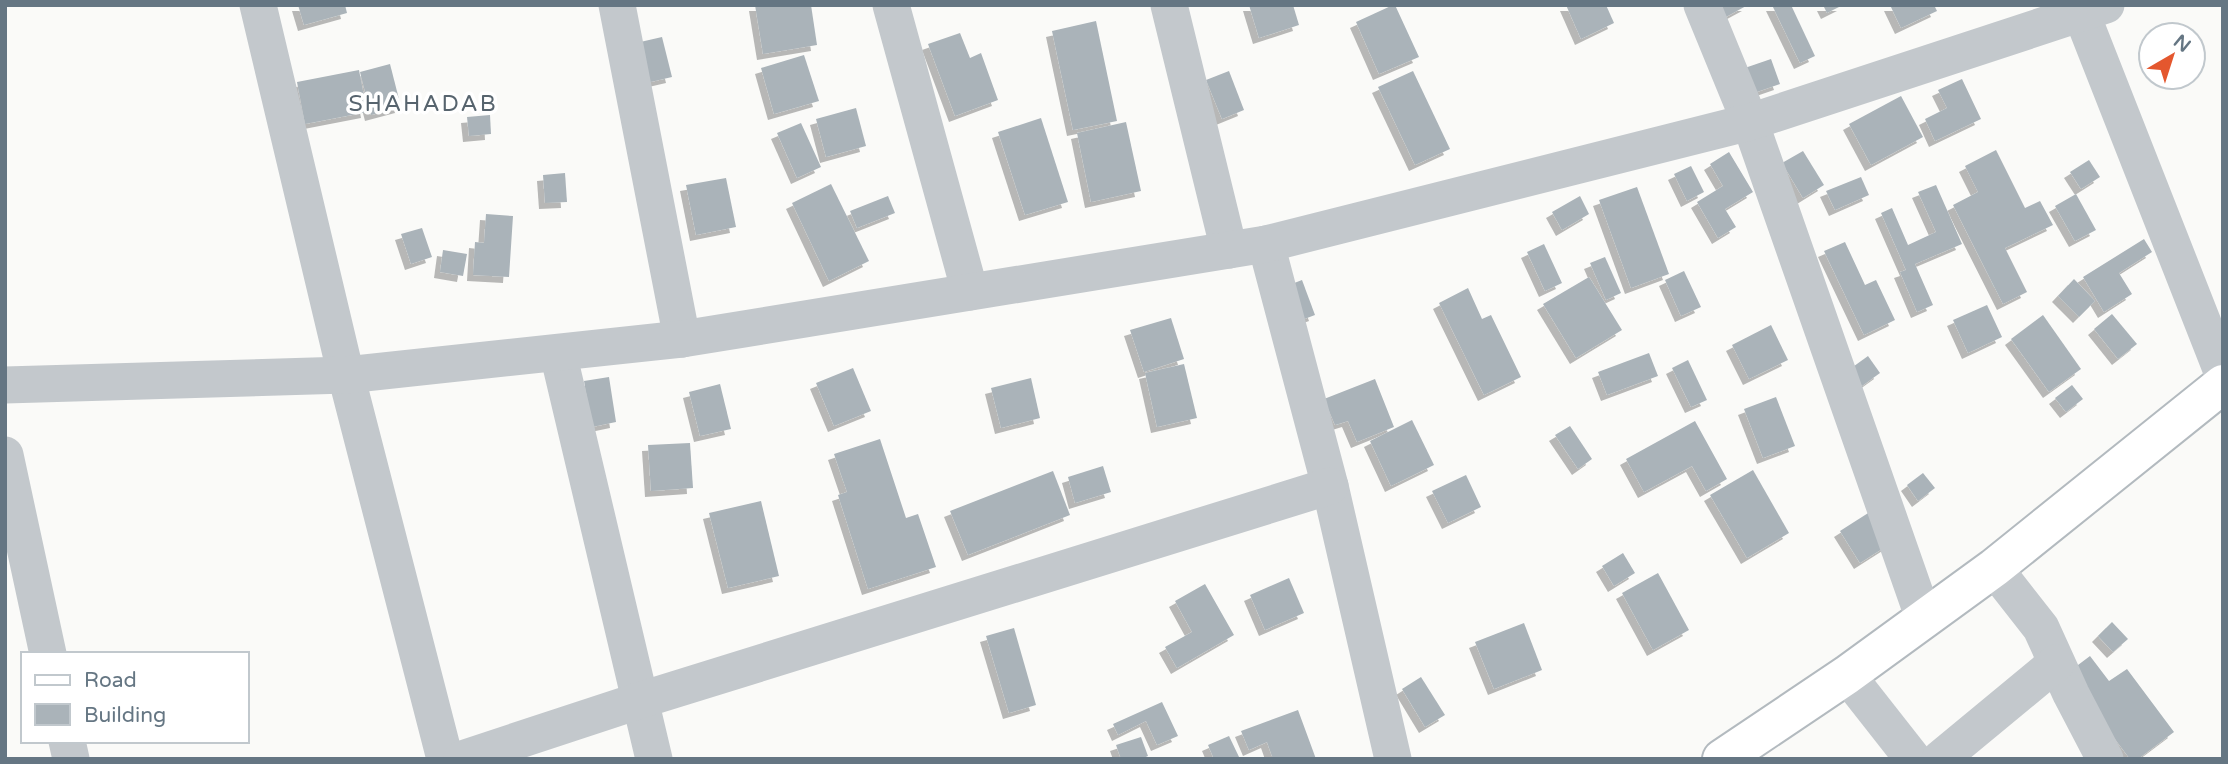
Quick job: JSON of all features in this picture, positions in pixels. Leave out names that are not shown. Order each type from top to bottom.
[{"type":"main road","points":[[1722,759],[1846,675],[1994,568],[2223,384]]},
{"type":"street","points":[[258,5],[346,375],[444,759]]},
{"type":"street","points":[[617,5],[682,339]]},
{"type":"street","points":[[891,5],[970,292]]},
{"type":"street","points":[[1169,5],[1229,250]]},
{"type":"street","points":[[1702,5],[1750,122],[1924,619]]},
{"type":"street","points":[[5,385],[346,375],[558,353],[682,339],[1266,244],[1750,122],[2088,8],[2223,374]]},
{"type":"street","points":[[1266,244],[1330,486],[1393,759]]},
{"type":"street","points":[[558,353],[654,759]]},
{"type":"street","points":[[5,455],[48,652]]},
{"type":"street","points":[[462,759],[642,700],[1330,486]]},
{"type":"street","points":[[1994,568],[2041,628],[2105,759]]},
{"type":"street","points":[[1940,759],[2056,663]]},
{"type":"street","points":[[1846,675],[1913,759]]},
{"type":"building","points":[[298,5],[345,5],[347,13],[304,25]]},
{"type":"building","points":[[755,5],[811,5],[817,45],[763,54]]},
{"type":"building","points":[[1249,5],[1293,5],[1299,25],[1259,38]]},
{"type":"building","points":[[1393,5],[1419,57],[1379,74],[1356,22]]},
{"type":"building","points":[[1566,5],[1606,5],[1614,23],[1581,39]]},
{"type":"building","points":[[1715,5],[1748,5],[1722,19]]},
{"type":"building","points":[[1772,5],[1791,5],[1815,56],[1800,63]]},
{"type":"building","points":[[1823,5],[1843,5],[1827,13]]},
{"type":"building","points":[[1890,5],[1934,5],[1937,11],[1901,28]]},
{"type":"building","points":[[1096,21],[1117,121],[1073,130],[1052,31]]},
{"type":"building","points":[[960,33],[970,58],[981,53],[998,100],[955,116],[928,44]]},
{"type":"building","points":[[662,37],[672,77],[646,83],[636,43]]},
{"type":"building","points":[[804,55],[819,101],[774,114],[761,68]]},
{"type":"building","points":[[1771,59],[1780,84],[1745,96],[1736,71]]},
{"type":"building","points":[[390,64],[401,107],[371,115],[360,72]]},
{"type":"building","points":[[359,70],[367,112],[305,124],[297,82]]},
{"type":"building","points":[[1229,71],[1244,110],[1222,119],[1206,80]]},
{"type":"building","points":[[1413,71],[1450,149],[1415,165],[1378,87]]},
{"type":"building","points":[[1962,79],[1981,119],[1935,141],[1925,119],[1947,108],[1938,90]]},
{"type":"building","points":[[1901,96],[1923,137],[1871,165],[1849,124]]},
{"type":"building","points":[[856,108],[866,146],[826,157],[816,119]]},
{"type":"building","points":[[490,115],[491,134],[469,136],[467,117]]},
{"type":"building","points":[[1041,118],[1068,202],[1025,215],[998,132]]},
{"type":"building","points":[[1126,122],[1141,191],[1091,202],[1077,133]]},
{"type":"building","points":[[801,123],[821,167],[797,178],[777,133]]},
{"type":"building","points":[[1996,150],[2025,208],[2040,201],[2053,225],[2005,248],[2027,292],[2003,304],[1953,205],[1978,192],[1965,166]]},
{"type":"building","points":[[1803,151],[1824,185],[1803,198],[1782,163]]},
{"type":"building","points":[[1729,152],[1753,192],[1725,209],[1736,227],[1718,238],[1697,202],[1723,186],[1710,164]]},
{"type":"building","points":[[2089,160],[2100,177],[2081,189],[2070,172]]},
{"type":"building","points":[[1691,166],[1704,192],[1687,201],[1674,174]]},
{"type":"building","points":[[565,173],[567,202],[545,203],[543,175]]},
{"type":"building","points":[[1861,177],[1869,195],[1835,210],[1826,191]]},
{"type":"building","points":[[726,178],[736,227],[696,235],[686,185]]},
{"type":"building","points":[[831,184],[869,261],[829,281],[792,203]]},
{"type":"building","points":[[1936,185],[1962,244],[1915,264],[1933,305],[1917,312],[1900,272],[1906,270],[1881,213],[1892,208],[1908,245],[1936,232],[1918,192]]},
{"type":"building","points":[[1637,187],[1669,274],[1631,288],[1599,200]]},
{"type":"building","points":[[2076,194],[2096,230],[2075,241],[2055,206]]},
{"type":"building","points":[[888,196],[895,213],[857,228],[850,211]]},
{"type":"building","points":[[1580,196],[1589,214],[1562,230],[1552,212]]},
{"type":"building","points":[[486,214],[513,216],[509,277],[473,275],[475,242],[484,243]]},
{"type":"building","points":[[422,228],[432,257],[411,264],[401,234]]},
{"type":"building","points":[[2144,239],[2152,252],[2119,273],[2132,294],[2104,312],[2083,277]]},
{"type":"building","points":[[1845,242],[1865,285],[1876,280],[1895,320],[1864,335],[1824,251]]},
{"type":"building","points":[[1544,244],[1562,283],[1545,291],[1527,252]]},
{"type":"building","points":[[443,250],[467,254],[463,276],[440,272]]},
{"type":"building","points":[[1605,257],[1621,293],[1606,300],[1590,263]]},
{"type":"building","points":[[1684,271],[1701,307],[1681,316],[1665,280]]},
{"type":"building","points":[[1589,277],[1622,330],[1576,358],[1543,304]]},
{"type":"building","points":[[2074,279],[2095,301],[2079,317],[2058,296]]},
{"type":"building","points":[[1302,280],[1315,315],[1291,324],[1279,289]]},
{"type":"building","points":[[1468,288],[1482,319],[1491,315],[1521,377],[1484,395],[1439,303]]},
{"type":"building","points":[[1987,305],[2002,337],[1968,353],[1953,320]]},
{"type":"building","points":[[2112,314],[2137,344],[2118,359],[2094,329]]},
{"type":"building","points":[[2043,315],[2081,369],[2049,392],[2011,339]]},
{"type":"building","points":[[1171,318],[1184,359],[1144,372],[1130,330]]},
{"type":"building","points":[[1771,325],[1788,360],[1749,379],[1732,345]]},
{"type":"building","points":[[1649,353],[1658,376],[1607,395],[1598,372]]},
{"type":"building","points":[[1868,356],[1880,373],[1862,386],[1850,369]]},
{"type":"building","points":[[1688,360],[1707,400],[1691,407],[1672,368]]},
{"type":"building","points":[[1184,364],[1197,418],[1157,427],[1145,373]]},
{"type":"building","points":[[853,368],[871,411],[834,426],[816,383]]},
{"type":"building","points":[[609,377],[616,422],[592,427],[584,381]]},
{"type":"building","points":[[1031,378],[1040,418],[1001,428],[991,388]]},
{"type":"building","points":[[1375,379],[1394,427],[1357,442],[1348,421],[1335,425],[1324,399]]},
{"type":"building","points":[[720,384],[731,429],[700,436],[689,392]]},
{"type":"building","points":[[2072,385],[2083,399],[2066,412],[2055,398]]},
{"type":"building","points":[[1776,397],[1795,446],[1763,458],[1744,409]]},
{"type":"building","points":[[1412,420],[1434,465],[1391,486],[1370,441]]},
{"type":"building","points":[[1695,421],[1727,479],[1706,491],[1692,466],[1644,492],[1626,459]]},
{"type":"building","points":[[1570,426],[1592,459],[1578,469],[1555,435]]},
{"type":"building","points":[[880,439],[906,518],[918,514],[936,567],[868,589],[838,495],[847,492],[834,454]]},
{"type":"building","points":[[690,443],[693,488],[651,491],[648,445]]},
{"type":"building","points":[[1103,466],[1111,492],[1075,503],[1068,477]]},
{"type":"building","points":[[1753,470],[1789,533],[1747,558],[1710,495]]},
{"type":"building","points":[[1053,471],[1070,515],[968,555],[950,511]]},
{"type":"building","points":[[1923,473],[1935,488],[1918,501],[1907,485]]},
{"type":"building","points":[[1466,475],[1481,507],[1448,523],[1432,491]]},
{"type":"building","points":[[761,501],[779,576],[728,588],[709,513]]},
{"type":"building","points":[[1876,508],[1896,540],[1860,563],[1840,531]]},
{"type":"building","points":[[1623,553],[1635,573],[1614,586],[1602,566]]},
{"type":"building","points":[[1658,573],[1689,630],[1653,650],[1622,593]]},
{"type":"building","points":[[1289,578],[1304,613],[1265,630],[1250,595]]},
{"type":"building","points":[[1205,584],[1234,635],[1177,668],[1165,647],[1192,632],[1175,601]]},
{"type":"building","points":[[2112,622],[2128,639],[2113,652],[2098,636]]},
{"type":"building","points":[[1524,623],[1542,670],[1494,689],[1475,642]]},
{"type":"building","points":[[1014,628],[1036,705],[1009,713],[986,636]]},
{"type":"building","points":[[2090,656],[2109,681],[2127,669],[2174,732],[2138,759],[2130,759],[2066,674]]},
{"type":"building","points":[[1421,677],[1445,715],[1425,727],[1402,689]]},
{"type":"building","points":[[1162,702],[1178,736],[1157,745],[1146,721],[1118,735],[1113,724]]},
{"type":"building","points":[[1298,710],[1316,759],[1273,759],[1267,742],[1249,750],[1241,731]]},
{"type":"building","points":[[1229,736],[1240,759],[1214,759],[1208,745]]},
{"type":"building","points":[[1141,737],[1148,756],[1141,759],[1121,759],[1116,745]]},
{"type":"district","name":"SHAHADAB","points":[[423,104]]}]
